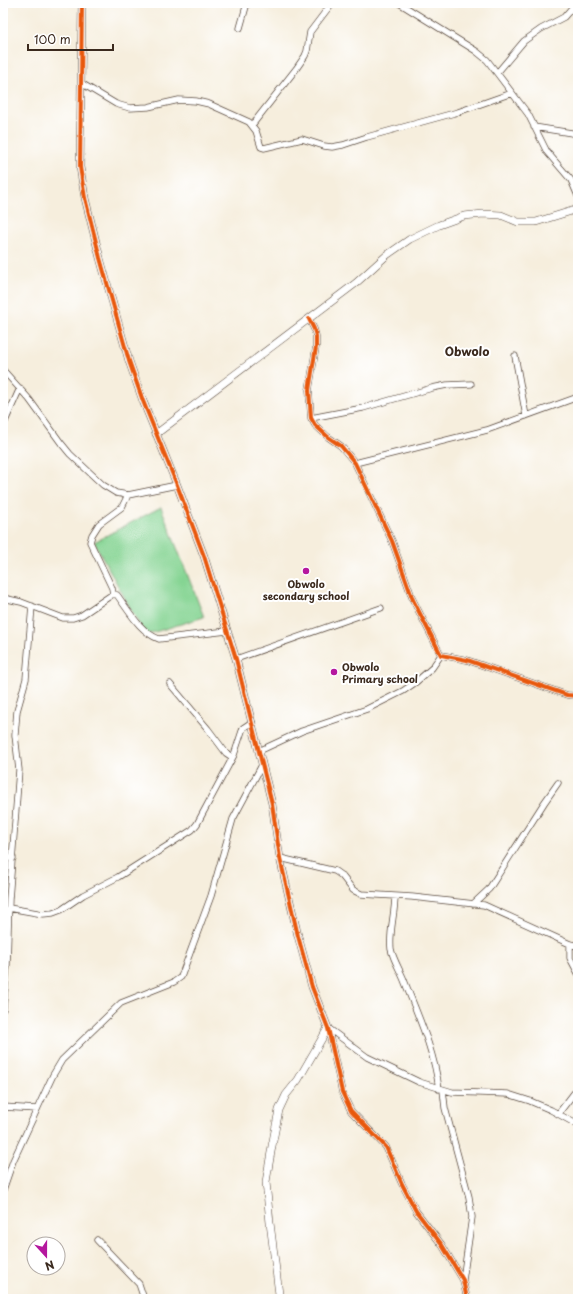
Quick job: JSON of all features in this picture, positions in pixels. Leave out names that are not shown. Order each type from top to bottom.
[{"type":"street","points":[[82,3],[80,167],[85,198],[129,361],[204,556],[236,659],[272,804],[280,858],[298,936],[312,987],[328,1028],[342,1092],[351,1111],[386,1147],[402,1184],[416,1211],[442,1245],[463,1280],[467,1299]]},
{"type":"street","points":[[240,28],[247,3]]},
{"type":"street","points":[[252,125],[305,56],[310,32],[332,3]]},
{"type":"street","points":[[399,3],[476,51],[487,60],[528,114],[548,152],[571,180],[578,196]]},
{"type":"street","points":[[497,73],[524,42],[536,32],[564,17],[576,3]]},
{"type":"street","points":[[81,83],[116,104],[130,108],[148,107],[179,100],[210,104],[249,122],[252,125],[261,147],[264,148],[302,139],[332,147],[438,118],[512,93]]},
{"type":"street","points":[[534,127],[578,134]]},
{"type":"street","points":[[156,434],[356,283],[387,255],[410,239],[439,225],[464,216],[483,214],[501,215],[518,222],[536,222],[578,209]]},
{"type":"street","points":[[309,319],[316,336],[316,347],[309,390],[311,418],[314,425],[341,446],[355,463],[392,541],[413,600],[441,655]]},
{"type":"street","points":[[515,356],[526,416]]},
{"type":"street","points":[[3,370],[30,399],[70,454],[103,485],[116,493],[128,495],[177,485]]},
{"type":"street","points":[[311,418],[363,408],[432,388],[448,385],[471,384]]},
{"type":"street","points":[[3,426],[20,388]]},
{"type":"street","points":[[355,463],[487,430],[578,397]]},
{"type":"street","points":[[112,594],[112,588],[90,542],[92,535],[99,524],[122,507],[128,495]]},
{"type":"street","points":[[112,594],[117,595],[145,632],[160,639],[227,631]]},
{"type":"street","points":[[3,598],[32,606],[63,618],[73,618],[82,615],[112,594]]},
{"type":"street","points":[[3,1009],[7,966],[9,899],[19,770],[16,735],[17,711],[26,679],[32,606]]},
{"type":"street","points":[[236,659],[381,608]]},
{"type":"street","points":[[441,655],[467,660],[567,695],[578,696]]},
{"type":"street","points":[[259,751],[302,731],[367,709],[403,691],[432,668],[441,655]]},
{"type":"street","points":[[170,684],[226,753],[232,757]]},
{"type":"street","points":[[9,908],[43,914],[61,910],[118,877],[192,830],[197,824],[232,757],[243,728],[252,722]]},
{"type":"street","points":[[3,1190],[13,1161],[53,1075],[62,1060],[121,1003],[174,982],[181,977],[211,896],[234,819],[262,765]]},
{"type":"street","points":[[473,904],[489,889],[558,783]]},
{"type":"street","points":[[3,858],[13,858]]},
{"type":"street","points":[[280,858],[335,871],[342,876],[353,890],[360,894],[484,905],[570,944],[578,946]]},
{"type":"street","points":[[3,894],[9,899]]},
{"type":"street","points":[[395,896],[395,909],[391,933],[392,950],[430,1046],[469,1196],[472,1217],[463,1280]]},
{"type":"street","points":[[570,944],[570,958],[578,973]]},
{"type":"street","points":[[328,1028],[367,1057],[419,1082],[452,1092],[508,1094],[530,1101],[578,1125]]},
{"type":"street","points":[[278,1299],[279,1294],[266,1182],[272,1146],[279,1110],[286,1095],[298,1080],[328,1028]]},
{"type":"street","points":[[558,1114],[578,1088]]},
{"type":"street","points":[[3,1107],[37,1109]]},
{"type":"street","points":[[97,1240],[139,1284],[144,1299]]},
{"type":"green space","points":[[161,507],[204,617],[145,635],[94,542]]},
{"type":"cycle path","points":[[82,3],[80,167],[85,198],[129,361],[143,401],[204,556],[236,659],[272,804],[280,858],[298,936],[312,987],[328,1028],[342,1092],[351,1111],[386,1147],[402,1184],[416,1211],[442,1245],[463,1280],[467,1299]]},
{"type":"cycle path","points":[[309,319],[316,336],[316,347],[309,390],[311,418],[315,425],[341,446],[355,463],[392,541],[413,600],[441,655],[467,660],[567,695],[578,696]]},
{"type":"place","name":"Obwolo secondary school","points":[[306,571]]},
{"type":"place","name":"Obwolo Primary school","points":[[334,672]]},
{"type":"district","name":"Obwolo","points":[[467,351]]}]
